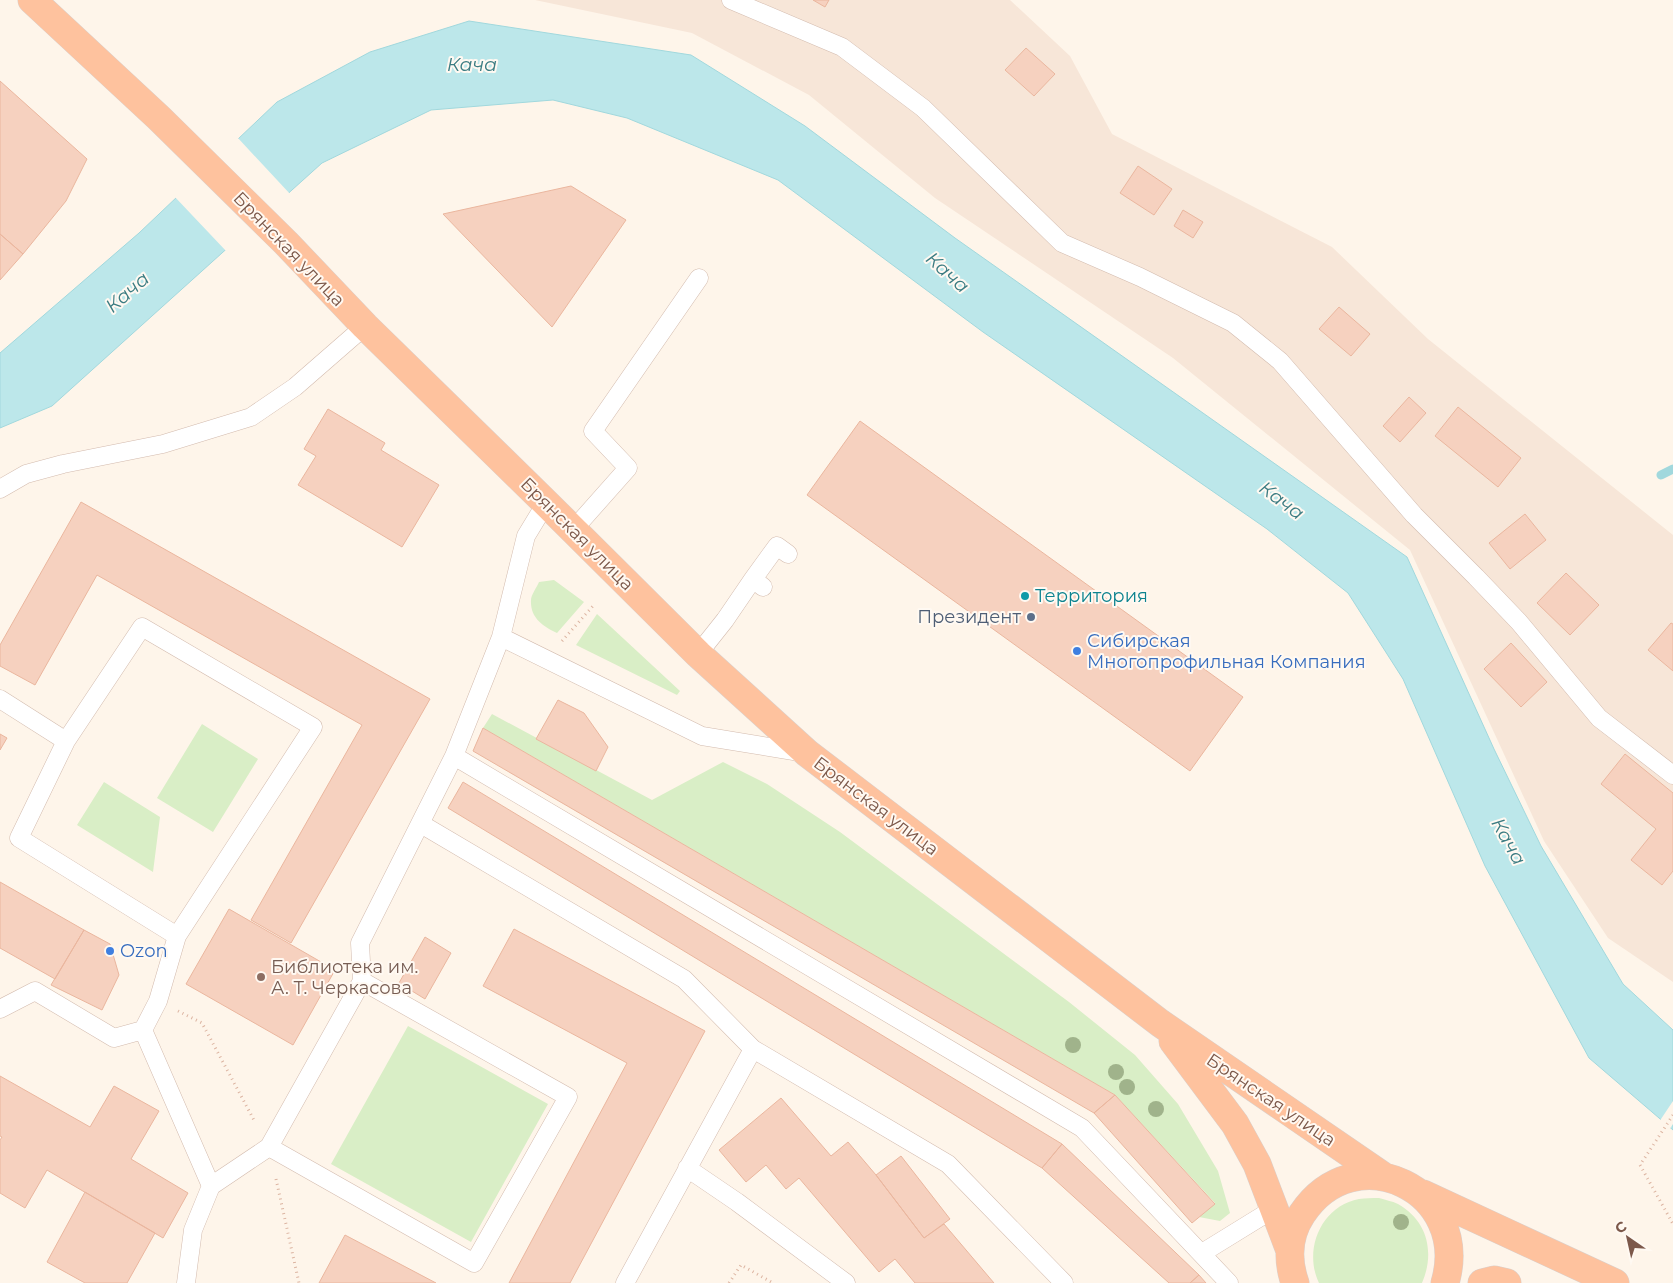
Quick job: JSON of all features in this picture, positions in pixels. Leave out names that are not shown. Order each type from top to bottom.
[{"type":"highway","name":"Брянская улица","points":[[32,0],[159,118],[286,244],[365,326],[546,502],[698,654],[807,753],[1160,1024],[1383,1176],[1401,1182],[1418,1192],[1615,1283]]},
{"type":"highway","name":"Брянская улица","points":[[1160,1024],[1234,1124],[1257,1164],[1289,1248],[1290,1271],[1295,1283]]},
{"type":"highway","name":"Брянская улица","points":[[1289,1248],[1296,1223],[1311,1201],[1331,1184],[1356,1176],[1383,1176]]},
{"type":"highway","name":"Брянская улица","points":[[1418,1192],[1432,1206],[1443,1223],[1448,1242],[1449,1262],[1444,1283]]},
{"type":"highway","points":[[1482,1283],[1494,1280],[1507,1283]]},
{"type":"lane","points":[[731,0],[842,47],[923,108],[1062,243],[1140,277],[1233,323],[1280,361],[1414,515],[1519,622],[1599,718],[1673,775]]},
{"type":"lane","points":[[573,530],[628,468],[593,431],[699,278]]},
{"type":"lane","points":[[0,489],[26,474],[63,464],[163,444],[251,417],[295,387],[365,326]]},
{"type":"lane","points":[[186,1283],[193,1230],[211,1186],[269,1148],[362,981],[360,943],[454,756],[501,637],[526,536],[546,502]]},
{"type":"lane","points":[[698,654],[758,583],[777,546],[788,554]]},
{"type":"lane","points":[[0,1009],[35,991],[114,1038],[143,1030],[158,1001],[177,936],[312,727],[142,627],[66,741],[19,838],[177,936]]},
{"type":"lane","points":[[501,637],[702,736],[807,753]]},
{"type":"lane","points":[[0,699],[66,741]]},
{"type":"lane","points":[[454,756],[1082,1128],[1229,1283]]},
{"type":"lane","points":[[421,824],[684,979],[753,1049],[948,1164],[1064,1283]]},
{"type":"lane","points":[[269,1148],[474,1263],[568,1097],[362,981]]},
{"type":"lane","points":[[143,1030],[211,1186]]},
{"type":"lane","points":[[625,1283],[753,1049]]},
{"type":"lane","points":[[687,1168],[737,1202],[846,1283]]},
{"type":"lane","points":[[1202,1253],[1274,1208]]},
{"type":"path","points":[[564,637],[593,606]]},
{"type":"path","points":[[158,1001],[202,1024],[269,1148],[299,1283]]},
{"type":"path","points":[[1673,1115],[1640,1165],[1673,1224]]},
{"type":"path","points":[[729,1283],[741,1265],[773,1283]]},
{"type":"shaded area","points":[[535,0],[1010,0],[1070,56],[1112,134],[1332,247],[1428,339],[1673,535],[1673,982],[1608,938],[1544,841],[1410,550],[1173,358],[935,198],[809,95],[692,33]]},
{"type":"green space","points":[[554,580],[584,602],[557,633],[538,621],[531,606],[531,598],[539,582]]},
{"type":"green space","points":[[597,614],[680,691],[677,695],[576,645]]},
{"type":"green space","points":[[492,714],[652,800],[723,762],[767,784],[840,832],[1069,1002],[1135,1055],[1178,1104],[1218,1171],[1230,1213],[1220,1221],[1199,1217],[1215,1203],[1115,1095],[483,728]]},
{"type":"green space","points":[[202,724],[258,759],[213,832],[157,798]]},
{"type":"green space","points":[[104,782],[160,817],[153,872],[77,825]]},
{"type":"green space","points":[[408,1026],[548,1104],[471,1242],[331,1164]]},
{"type":"green space","points":[[1379,1198],[1396,1203],[1408,1211],[1422,1229],[1428,1249],[1428,1260],[1422,1283],[1319,1283],[1313,1257],[1319,1231],[1325,1220],[1334,1210],[1346,1203],[1359,1199]]},
{"type":"water","name":"Кача","points":[[469,21],[691,55],[805,126],[955,238],[1407,557],[1494,749],[1541,846],[1623,984],[1673,1030],[1673,1130],[1589,1058],[1485,866],[1403,679],[1348,593],[1267,529],[983,332],[778,180],[627,118],[553,100],[431,110],[322,163],[52,406],[0,428],[0,353],[139,233],[277,102],[370,52]]},
{"type":"pier","points":[[237,137],[291,195],[227,252],[174,196]]},
{"type":"pier","points":[[1673,1101],[1673,1124],[1669,1130],[1659,1122]]},
{"type":"building","points":[[813,0],[829,0],[825,7]]},
{"type":"building","points":[[1026,48],[1055,74],[1034,96],[1005,70]]},
{"type":"building","points":[[0,81],[87,159],[66,201],[23,254],[0,234]]},
{"type":"building","points":[[1138,166],[1172,189],[1154,215],[1120,193]]},
{"type":"building","points":[[571,186],[626,220],[552,327],[443,214]]},
{"type":"building","points":[[1183,210],[1203,222],[1193,238],[1174,226]]},
{"type":"building","points":[[0,234],[23,254],[0,280]]},
{"type":"building","points":[[1339,307],[1370,334],[1351,356],[1319,329]]},
{"type":"building","points":[[1409,397],[1426,413],[1400,442],[1383,426]]},
{"type":"building","points":[[1458,407],[1521,458],[1498,487],[1435,436]]},
{"type":"building","points":[[328,409],[385,443],[381,450],[439,485],[402,547],[298,485],[316,456],[304,449]]},
{"type":"building","name":"Территория","points":[[860,421],[1243,697],[1190,771],[807,495]]},
{"type":"building","points":[[81,502],[430,699],[291,943],[251,920],[362,725],[97,575],[35,685],[0,666],[0,645]]},
{"type":"building","points":[[1525,514],[1546,540],[1510,569],[1489,543]]},
{"type":"building","points":[[1566,573],[1599,605],[1570,635],[1537,603]]},
{"type":"building","points":[[1671,623],[1673,624],[1673,671],[1648,650]]},
{"type":"building","points":[[1511,643],[1547,682],[1521,707],[1484,669]]},
{"type":"building","points":[[558,700],[584,713],[608,747],[596,771],[536,739]]},
{"type":"building","points":[[483,728],[1115,1095],[1094,1113],[473,751]]},
{"type":"building","points":[[0,734],[7,738],[0,750]]},
{"type":"building","points":[[1625,754],[1673,793],[1673,871],[1662,885],[1631,860],[1656,829],[1601,784]]},
{"type":"building","points":[[463,782],[1062,1144],[1042,1168],[448,808]]},
{"type":"building","points":[[0,882],[84,930],[55,979],[0,948]]},
{"type":"building","name":"Библиотека им. А. Т. Черкасова","points":[[229,909],[335,970],[293,1045],[186,984]]},
{"type":"building","points":[[514,929],[705,1031],[570,1283],[509,1283],[627,1063],[483,986]]},
{"type":"building","points":[[84,930],[110,944],[119,975],[102,1010],[51,985]]},
{"type":"building","points":[[425,937],[451,953],[425,999],[399,983]]},
{"type":"building","points":[[0,1076],[90,1127],[114,1086],[159,1111],[131,1159],[188,1193],[163,1238],[47,1170],[25,1208],[0,1193],[0,1140],[2,1137],[0,1136]]},
{"type":"building","points":[[1115,1095],[1215,1204],[1192,1223],[1094,1113]]},
{"type":"building","points":[[781,1098],[831,1156],[848,1142],[924,1238],[944,1224],[994,1283],[915,1283],[895,1259],[879,1272],[799,1178],[786,1189],[766,1165],[746,1182],[719,1150]]},
{"type":"building","points":[[1062,1144],[1199,1275],[1190,1283],[1169,1283],[1042,1168]]},
{"type":"building","points":[[901,1156],[950,1219],[924,1238],[876,1175]]},
{"type":"building","points":[[85,1192],[155,1233],[127,1283],[85,1283],[47,1262]]},
{"type":"building","points":[[345,1235],[436,1283],[319,1283]]},
{"type":"building","points":[[1199,1275],[1206,1283],[1190,1283]]},
{"type":"waterway","points":[[1661,475],[1673,469]]},
{"type":"place","name":"Территория","points":[[1025,596]]},
{"type":"place","name":"Президент","points":[[1031,617]]},
{"type":"place","name":"Сибирская Многопрофильная Компания","points":[[1077,651]]},
{"type":"place","name":"Ozon","points":[[110,951]]},
{"type":"place","name":"Библиотека им. А. Т. Черкасова","points":[[261,977]]}]
